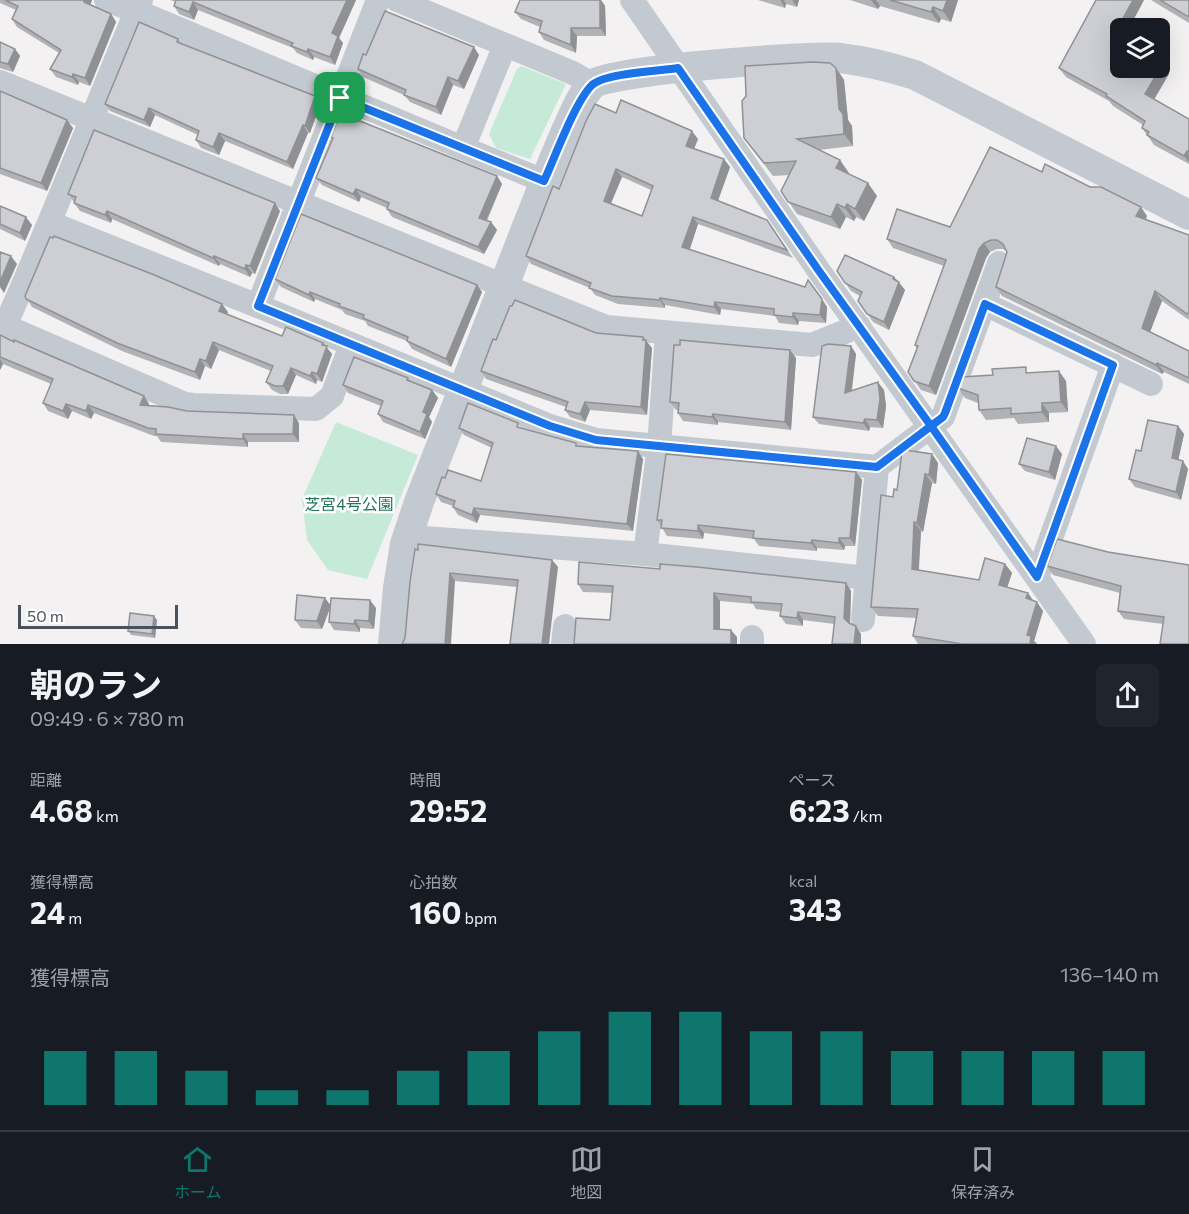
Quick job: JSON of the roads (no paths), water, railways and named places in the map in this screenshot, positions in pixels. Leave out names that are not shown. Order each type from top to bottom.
[{"type":"street","points":[[106,0],[139,5],[340,98],[544,181]]},
{"type":"street","points":[[258,306],[378,0]]},
{"type":"street","points":[[397,0],[573,73],[592,85]]},
{"type":"street","points":[[632,0],[1084,644]]},
{"type":"street","points":[[139,5],[91,117],[50,223],[5,326],[185,404],[316,409],[332,396],[351,345]]},
{"type":"street","points":[[463,148],[505,45]]},
{"type":"street","points":[[393,644],[398,588],[408,532],[544,181],[578,105],[592,85],[603,79],[678,68],[838,58],[897,69],[915,75],[1189,215]]},
{"type":"street","points":[[0,82],[606,327],[813,345],[859,326]]},
{"type":"street","points":[[50,223],[550,426],[575,434],[596,440],[877,467],[943,417],[999,263]]},
{"type":"street","points":[[985,304],[1151,384]]},
{"type":"street","points":[[645,554],[659,446],[667,333]]},
{"type":"street","points":[[1037,577],[1113,365]]},
{"type":"street","points":[[863,620],[877,467]]},
{"type":"street","points":[[408,532],[424,538],[645,554],[867,578]]},
{"type":"park label","name":"芝宮4号公園","points":[[349,504]]}]
